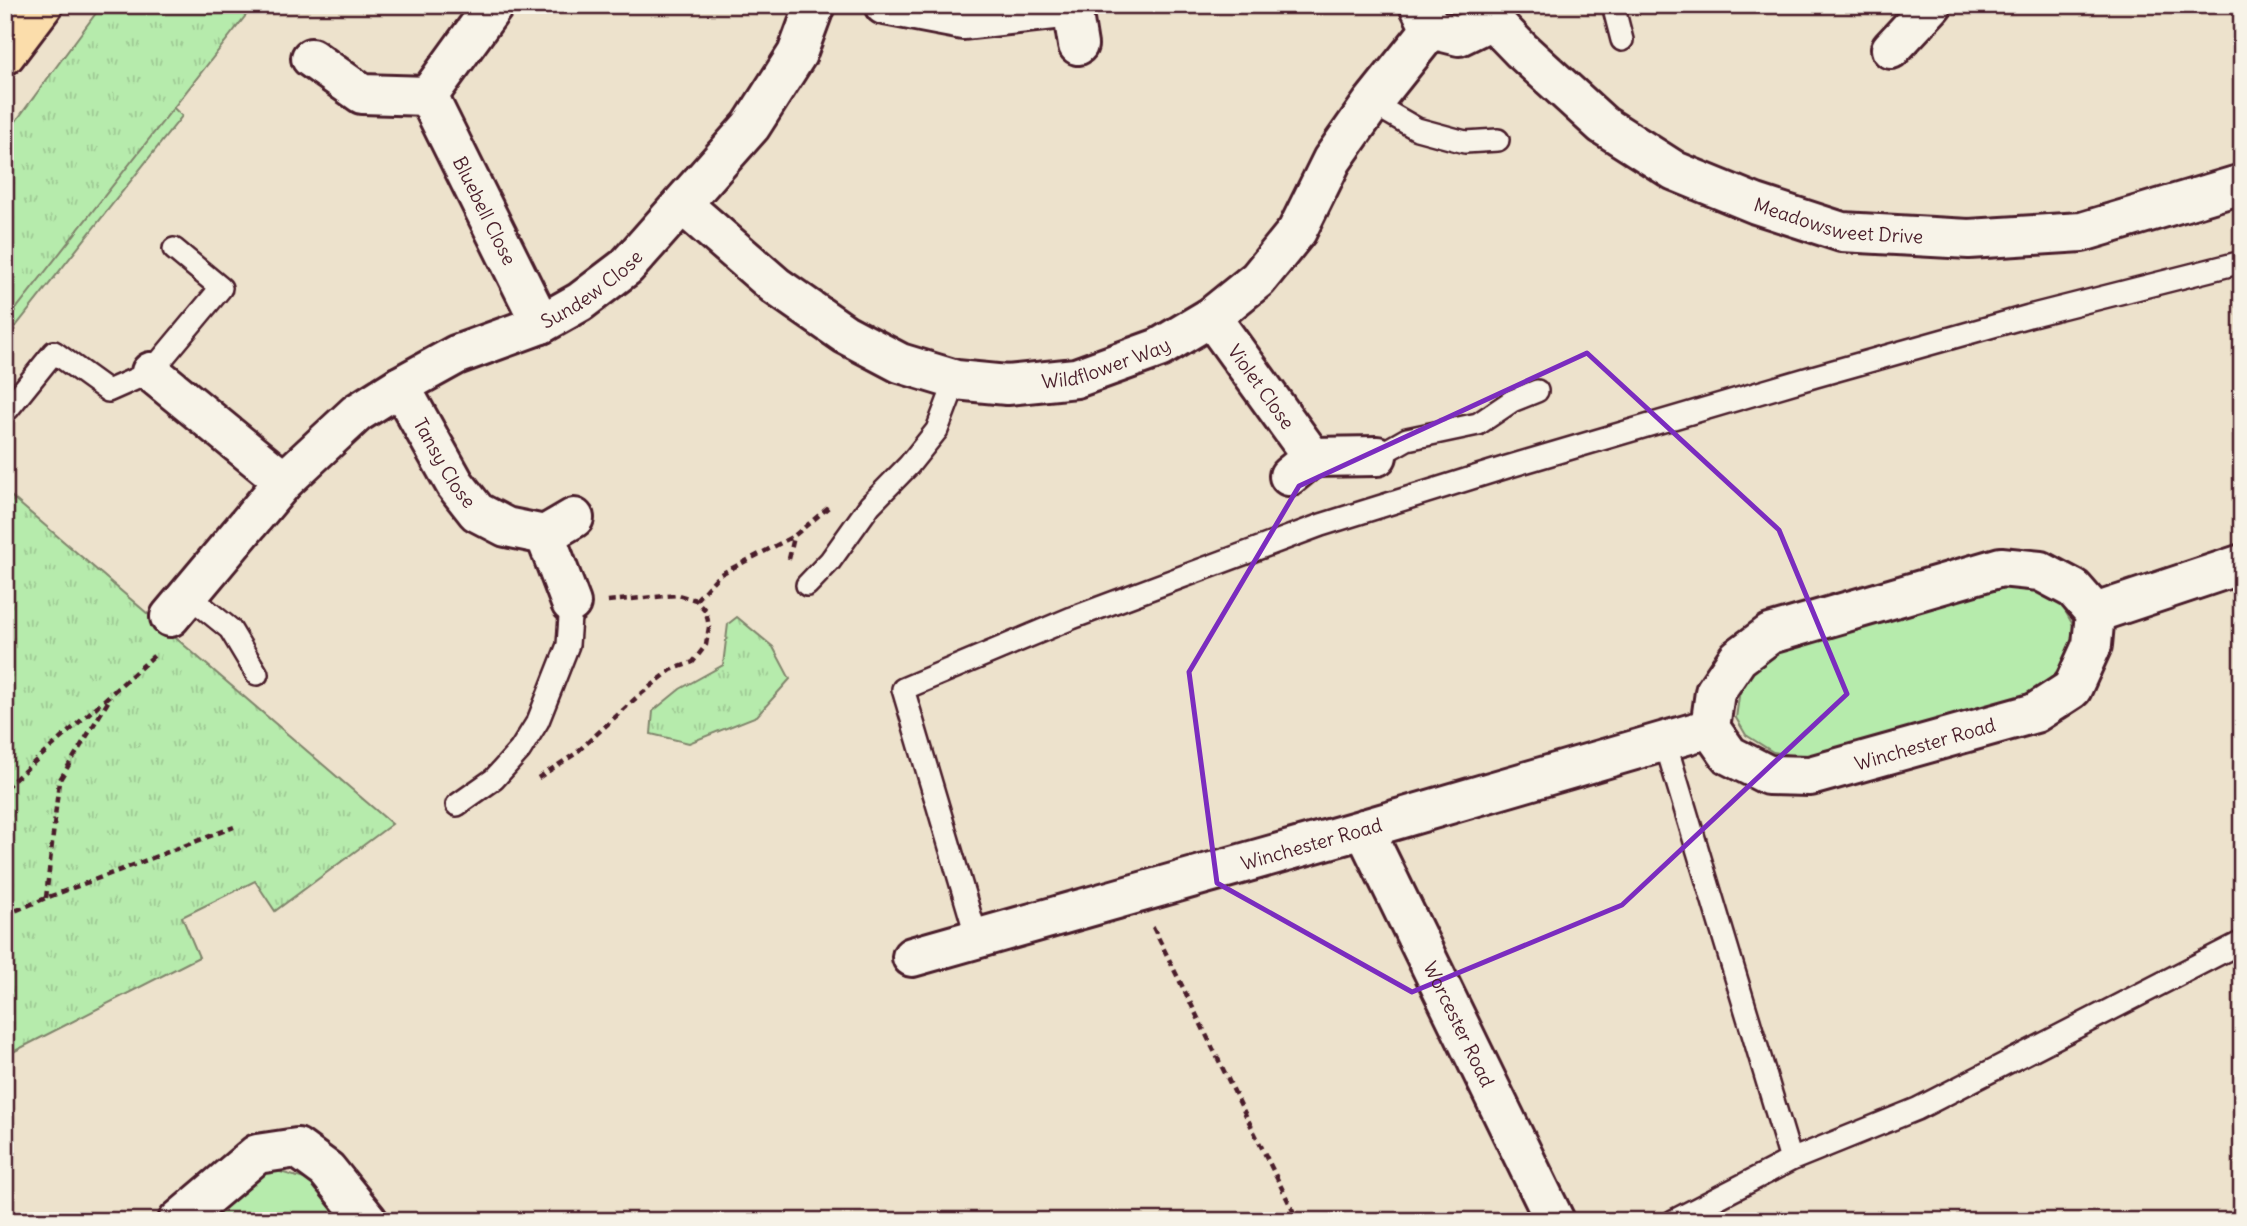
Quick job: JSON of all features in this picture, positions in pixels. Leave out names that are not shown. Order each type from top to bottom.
[{"type":"highway","points":[[5,55],[43,5]]},
{"type":"street","points":[[311,58],[362,94],[428,96],[494,5]]},
{"type":"street","name":"Sundew Close","points":[[179,606],[284,481],[357,413],[456,355],[541,324],[580,302],[626,267],[751,126],[797,54],[815,5]]},
{"type":"street","points":[[884,5],[963,20],[1075,6],[1078,45]]},
{"type":"street","points":[[1891,49],[1932,5]]},
{"type":"street","points":[[1425,17],[1459,36],[1494,13]]},
{"type":"street","name":"Meadowsweet Drive","points":[[1494,13],[1521,50],[1603,125],[1675,171],[1756,204],[1842,232],[1969,239],[2082,232],[2242,184]]},
{"type":"street","name":"Wildflower Way","points":[[683,205],[776,286],[845,334],[900,363],[956,380],[1007,385],[1076,378],[1159,348],[1211,317],[1258,279],[1297,231],[1332,160],[1425,17]]},
{"type":"street","name":"Bluebell Close","points":[[428,96],[541,324]]},
{"type":"street","name":"Violet Close","points":[[1211,317],[1301,467],[1377,456]]},
{"type":"street","points":[[151,372],[284,481]]},
{"type":"street","name":"Tansy Close","points":[[400,386],[455,484],[477,512],[506,527],[559,527],[571,603]]},
{"type":"street","points":[[1710,728],[1716,692],[1723,681],[1738,658],[1770,634],[2001,567],[2040,570],[2074,589],[2095,612],[2242,564]]},
{"type":"street","name":"Winchester Road","points":[[912,957],[1710,728],[1729,755],[1768,775],[1810,776],[2035,713],[2072,689],[2092,645],[2095,612]]},
{"type":"street","name":"Worcester Road","points":[[1364,829],[1555,1221]]},
{"type":"street","points":[[178,1221],[257,1154],[297,1147],[327,1170],[368,1221]]},
{"type":"lane","points":[[1613,5],[1622,40]]},
{"type":"lane","points":[[1371,103],[1417,129],[1465,142],[1498,140]]},
{"type":"lane","points":[[8,409],[54,352],[108,391],[151,372],[221,288],[174,249]]},
{"type":"lane","points":[[977,938],[903,689],[1072,618],[1334,521],[1829,372],[2029,316],[2242,262]]},
{"type":"lane","points":[[807,585],[830,561],[870,505],[909,465],[937,430],[956,380]]},
{"type":"lane","points":[[1377,456],[1408,439],[1478,424],[1512,401],[1537,391]]},
{"type":"lane","points":[[457,805],[494,779],[520,750],[538,721],[568,645],[571,603]]},
{"type":"lane","points":[[179,606],[230,629],[257,674]]},
{"type":"lane","points":[[1665,742],[1791,1160]]},
{"type":"lane","points":[[1673,1221],[1791,1160],[1917,1109],[2242,942]]},
{"type":"path","points":[[696,600],[719,575],[794,536],[834,502]]},
{"type":"path","points":[[531,783],[575,754],[671,670],[693,662],[706,645],[709,627],[706,611],[696,600],[678,595],[571,603]]},
{"type":"path","points":[[5,788],[181,632],[179,606]]},
{"type":"path","points":[[46,898],[59,781],[115,690]]},
{"type":"path","points":[[5,915],[234,827]]},
{"type":"path","points":[[1136,893],[1298,1221]]},
{"type":"highlighted area","points":[[1587,353],[1779,530],[1847,694],[1622,905],[1412,992],[1217,883],[1189,672],[1299,486]]},
{"type":"green space","points":[[102,5],[254,5],[5,323],[5,136]]},
{"type":"green space","points":[[136,71],[182,116],[5,340],[5,236]]},
{"type":"green space","points":[[5,491],[392,824],[275,911],[255,881],[182,917],[199,957],[5,1056]]},
{"type":"green space","points":[[2024,587],[2059,600],[2073,625],[2071,652],[2053,676],[2028,697],[1811,758],[1773,752],[1746,735],[1736,718],[1740,689],[1753,667],[1780,648],[1980,589]]},
{"type":"green space","points":[[737,617],[773,647],[790,679],[757,716],[689,743],[651,734],[653,711],[680,689],[723,665],[728,624]]},
{"type":"green space","points":[[263,1167],[322,1184],[352,1221],[195,1221]]}]
